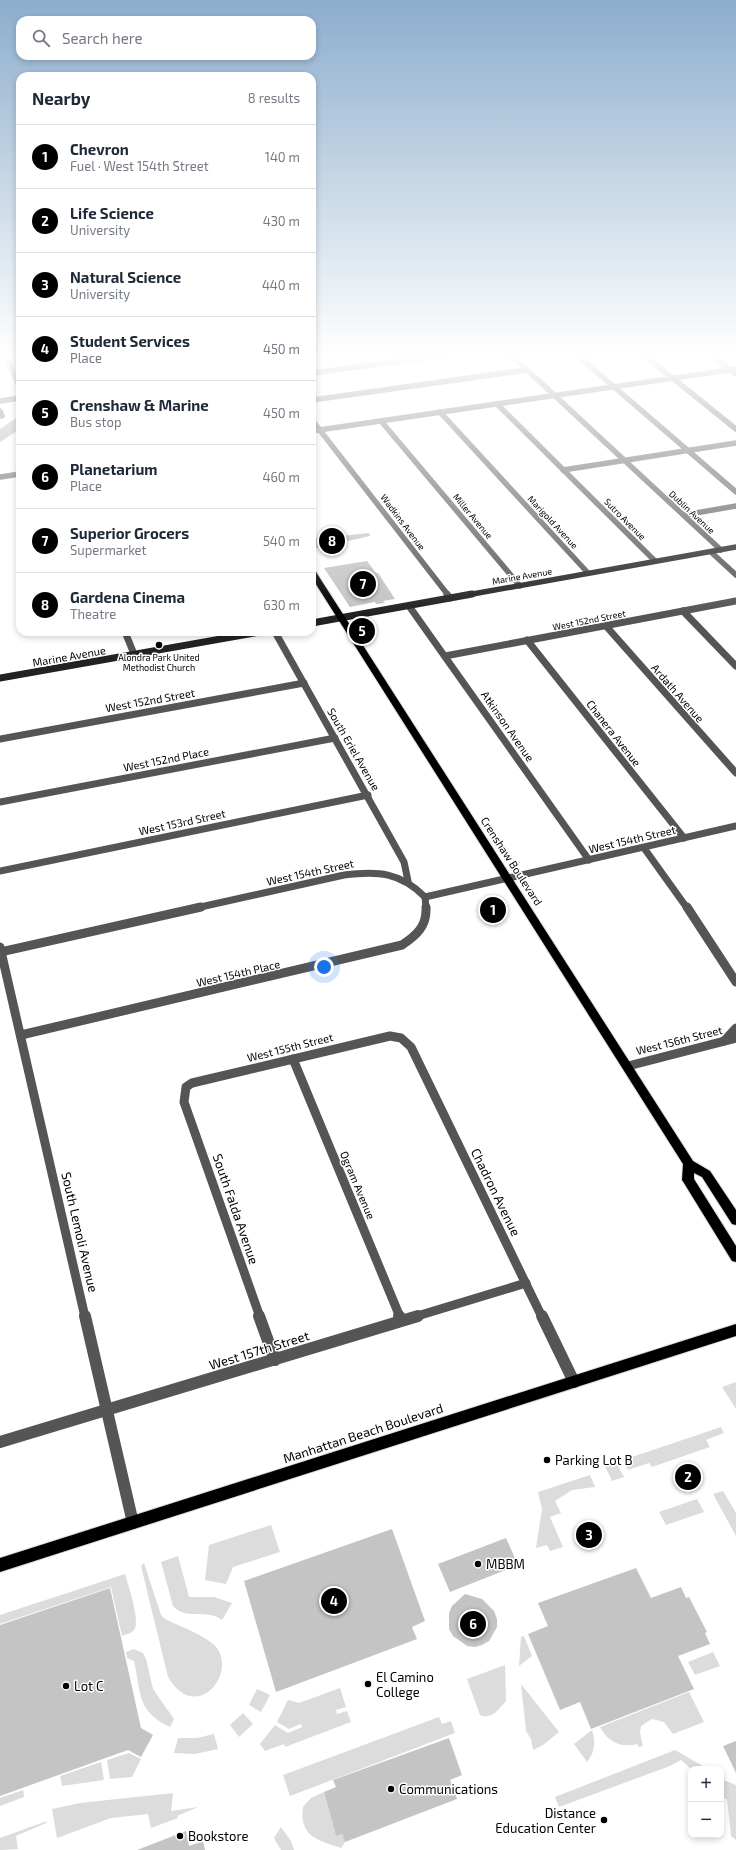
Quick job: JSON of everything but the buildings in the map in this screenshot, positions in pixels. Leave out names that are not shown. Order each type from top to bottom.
[{"type":"main road","name":"Marine Avenue","points":[[316,622],[736,547]]},
{"type":"main road","name":"Crenshaw Boulevard","points":[[316,578],[690,1164],[706,1174],[736,1220]]},
{"type":"main road","name":"Marine Avenue","points":[[0,678],[237,636]]},
{"type":"main road","points":[[690,1164],[688,1180],[736,1257]]},
{"type":"main road","name":"Manhattan Beach Boulevard","points":[[0,1565],[736,1330]]},
{"type":"street","name":"Wadkins Avenue","points":[[329,441],[450,598]]},
{"type":"street","name":"Miller Avenue","points":[[398,441],[520,586]]},
{"type":"street","name":"Marigold Avenue","points":[[467,441],[588,573]]},
{"type":"street","name":"Sutro Avenue","points":[[534,441],[655,562]]},
{"type":"street","name":"Dublin Avenue","points":[[604,441],[721,550]]},
{"type":"street","points":[[677,441],[736,492]]},
{"type":"street","points":[[563,470],[736,443]]},
{"type":"street","points":[[0,476],[16,474]]},
{"type":"street","points":[[684,515],[736,506]]},
{"type":"street","points":[[711,552],[736,575]]},
{"type":"street","name":"West 152nd Street","points":[[445,656],[736,601]]},
{"type":"street","name":"Atkinson Avenue","points":[[409,606],[589,860]]},
{"type":"street","points":[[682,611],[736,666]]},
{"type":"street","name":"Ardath Avenue","points":[[606,626],[736,773]]},
{"type":"street","points":[[127,636],[134,654]]},
{"type":"street","name":"South Eriel Avenue","points":[[276,636],[368,795],[404,862],[408,881]]},
{"type":"street","name":"Chanera Avenue","points":[[527,640],[684,838]]},
{"type":"street","name":"West 152nd Street","points":[[0,739],[304,683]]},
{"type":"street","name":"West 152nd Place","points":[[0,802],[335,738]]},
{"type":"street","name":"West 153rd Street","points":[[0,871],[368,795]]},
{"type":"street","name":"West 154th Street","points":[[0,951],[362,872],[378,873],[408,881],[425,897],[736,826]]},
{"type":"street","points":[[644,848],[674,888],[736,982]]},
{"type":"street","name":"West 154th Place","points":[[21,1035],[402,945],[414,937],[424,926],[428,914],[425,897]]},
{"type":"street","name":"South Lemoli Avenue","points":[[0,951],[21,1035],[133,1523]]},
{"type":"street","points":[[736,1028],[724,1041],[736,1044]]},
{"type":"street","name":"Chadron Avenue","points":[[380,1037],[393,1035],[401,1037],[411,1047],[574,1382]]},
{"type":"street","name":"West 155th Street","points":[[206,1079],[380,1037]]},
{"type":"street","name":"West 156th Street","points":[[628,1066],[736,1038]]},
{"type":"street","name":"Ogram Avenue","points":[[293,1058],[401,1320]]},
{"type":"street","name":"South Falda Avenue","points":[[206,1079],[192,1083],[186,1087],[184,1102],[275,1360]]},
{"type":"street","name":"West 157th Street","points":[[0,1442],[526,1283]]},
{"type":"shaded area","points":[[736,1382],[736,1409],[722,1387]]},
{"type":"shaded area","points":[[721,1427],[724,1433],[706,1440],[710,1447],[652,1467],[649,1463],[628,1470],[623,1460]]},
{"type":"shaded area","points":[[616,1462],[624,1477],[612,1481],[605,1466]]},
{"type":"shaded area","points":[[590,1475],[595,1487],[572,1490],[555,1501],[561,1513],[550,1517],[563,1547],[550,1551],[547,1545],[536,1548],[542,1509],[538,1492]]},
{"type":"shaded area","points":[[723,1491],[736,1513],[736,1536],[713,1494]]},
{"type":"shaded area","points":[[697,1499],[704,1512],[666,1525],[659,1512]]},
{"type":"shaded area","points":[[271,1525],[280,1552],[233,1567],[226,1584],[205,1580],[209,1545]]},
{"type":"shaded area","points":[[178,1556],[189,1597],[214,1597],[232,1603],[222,1620],[210,1615],[184,1613],[173,1606],[161,1562]]},
{"type":"shaded area","points":[[144,1563],[161,1615],[165,1619],[200,1635],[212,1643],[216,1647],[221,1658],[222,1669],[218,1681],[211,1690],[201,1695],[190,1696],[179,1691],[168,1677],[141,1566]]},
{"type":"shaded area","points":[[125,1574],[136,1619],[136,1626],[130,1633],[122,1636],[111,1587],[0,1624],[0,1615]]},
{"type":"shaded area","points":[[524,1636],[532,1656],[519,1666],[521,1637]]},
{"type":"shaded area","points":[[134,1649],[143,1653],[146,1659],[153,1689],[174,1719],[170,1727],[151,1715],[142,1700],[134,1661],[127,1658],[126,1652]]},
{"type":"shaded area","points":[[713,1652],[720,1666],[695,1675],[688,1662]]},
{"type":"shaded area","points":[[505,1665],[506,1701],[492,1715],[480,1715],[467,1679]]},
{"type":"shaded area","points":[[521,1684],[559,1732],[543,1745],[533,1750],[531,1739],[526,1731]]},
{"type":"shaded area","points":[[340,1688],[346,1707],[336,1710],[337,1714],[347,1711],[351,1722],[285,1747],[284,1744],[265,1751],[260,1744],[275,1725],[288,1733],[302,1727],[301,1724],[289,1729],[277,1722],[288,1700],[299,1703]]},
{"type":"shaded area","points":[[257,1689],[270,1695],[261,1712],[249,1705]]},
{"type":"shaded area","points":[[689,1692],[704,1722],[673,1734],[664,1722],[652,1719],[641,1726],[640,1733],[643,1746],[639,1747],[637,1744],[625,1745],[615,1743],[607,1737],[600,1727]]},
{"type":"shaded area","points":[[243,1713],[253,1724],[239,1737],[230,1725]]},
{"type":"shaded area","points":[[439,1717],[442,1724],[451,1721],[455,1733],[290,1796],[283,1775]]},
{"type":"shaded area","points":[[592,1730],[594,1747],[587,1762],[574,1744]]},
{"type":"shaded area","points":[[214,1734],[218,1749],[195,1754],[174,1753],[178,1738],[197,1738]]},
{"type":"shaded area","points":[[675,1750],[703,1766],[688,1766],[681,1760],[670,1766],[559,1807],[555,1797]]},
{"type":"shaded area","points":[[129,1753],[141,1759],[132,1777],[110,1779],[107,1760]]},
{"type":"shaded area","points":[[101,1762],[104,1780],[62,1786],[60,1776]]},
{"type":"shaded area","points":[[724,1780],[736,1785],[736,1840],[731,1836],[727,1799],[724,1798]]},
{"type":"shaded area","points":[[23,1790],[24,1797],[0,1806],[0,1798]]},
{"type":"shaded area","points":[[324,1792],[336,1836],[342,1834],[345,1842],[341,1848],[317,1839],[307,1831],[304,1825],[302,1817],[303,1807],[311,1798]]},
{"type":"shaded area","points":[[173,1793],[171,1811],[198,1807],[177,1816],[178,1818],[151,1828],[148,1814],[111,1818],[57,1838],[52,1809],[80,1803]]},
{"type":"shaded area","points":[[47,1821],[46,1823],[16,1836],[18,1849],[0,1850],[0,1838]]},
{"type":"shaded area","points":[[281,1827],[291,1841],[294,1850],[281,1850],[274,1838]]},
{"type":"place","name":"Gardena Cinema","points":[[332,541]]},
{"type":"place","name":"Superior Grocers","points":[[363,584]]},
{"type":"place","name":"Crenshaw & Marine","points":[[362,631]]},
{"type":"place","name":"Alondra Park United Methodist Church","points":[[159,645]]},
{"type":"place","name":"Chevron","points":[[493,910]]},
{"type":"place","name":"Parking Lot B","points":[[547,1460]]},
{"type":"place","name":"Life Science","points":[[688,1477]]},
{"type":"place","name":"Natural Science","points":[[589,1535]]},
{"type":"place","name":"MBBM","points":[[478,1564]]},
{"type":"place","name":"Student Services","points":[[334,1601]]},
{"type":"place","name":"Planetarium","points":[[473,1624]]},
{"type":"place","name":"El Camino College","points":[[368,1684]]},
{"type":"place","name":"Lot C","points":[[66,1686]]},
{"type":"place","name":"Communications","points":[[391,1789]]},
{"type":"place","name":"Distance Education Center","points":[[604,1820]]},
{"type":"place","name":"Bookstore","points":[[180,1836]]}]
